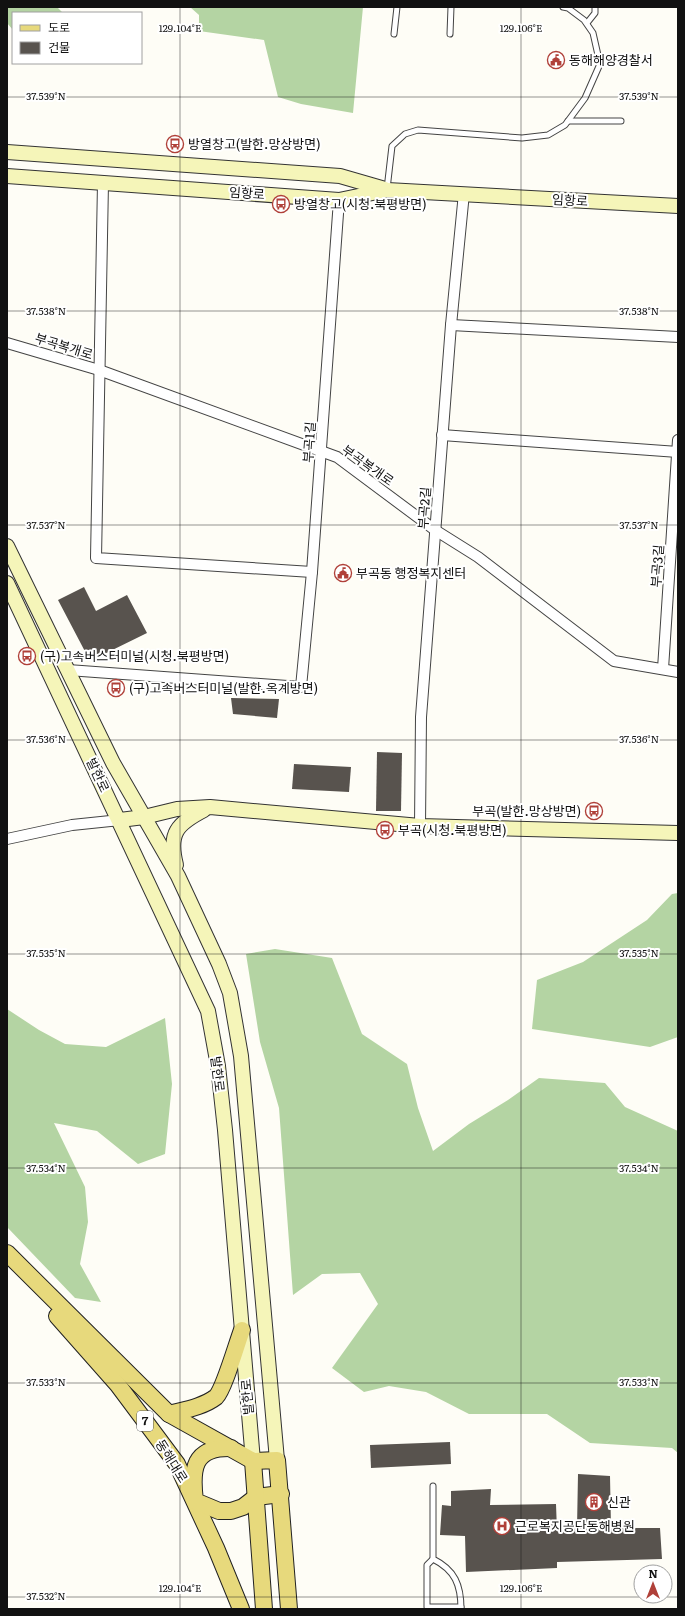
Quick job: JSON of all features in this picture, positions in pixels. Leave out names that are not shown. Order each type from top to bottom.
[{"type":"main road","name":"7","points":[[7,1252],[169,1414],[231,1448]]},
{"type":"main road","name":"동해대로","points":[[7,1260],[118,1385],[177,1464],[195,1501],[241,1609]]},
{"type":"main road","points":[[169,1414],[198,1406],[216,1396],[229,1369],[242,1330]]},
{"type":"main road","points":[[280,1494],[256,1497],[243,1507],[231,1511],[219,1511],[195,1501],[193,1484],[199,1458],[207,1451],[216,1448],[231,1448],[252,1462],[277,1460],[280,1494],[289,1609]]},
{"type":"main road","name":"발한로","points":[[252,1462],[264,1609]]},
{"type":"street","points":[[7,152],[340,176],[387,190]]},
{"type":"street","name":"임항로","points":[[7,176],[338,200],[387,190],[464,193],[678,206]]},
{"type":"street","points":[[103,183],[96,558],[312,572]]},
{"type":"street","name":"부곡2길","points":[[420,826],[421,717],[451,325],[464,193]]},
{"type":"street","name":"부곡1길","points":[[68,670],[301,686],[312,572],[338,200]]},
{"type":"street","points":[[451,325],[678,337]]},
{"type":"street","name":"부곡복개로","points":[[7,342],[99,370],[337,457],[436,530],[478,557],[614,661],[678,672]]},
{"type":"street","points":[[442,435],[678,452]]},
{"type":"street","name":"부곡3길","points":[[663,669],[678,440]]},
{"type":"street","name":"발한로","points":[[7,546],[113,764],[178,876],[219,964],[230,993],[242,1063],[277,1460]]},
{"type":"street","name":"발한로","points":[[7,583],[120,820],[208,1011],[218,1066],[225,1130],[252,1462]]},
{"type":"street","points":[[178,876],[172,849],[176,831],[185,820],[210,807]]},
{"type":"street","points":[[7,839],[72,825],[144,817],[177,809],[210,807],[420,826],[652,834],[678,833]]},
{"type":"lane","points":[[394,34],[397,7]]},
{"type":"lane","points":[[450,34],[451,7]]},
{"type":"lane","points":[[387,190],[392,146],[405,134],[418,130],[522,138],[548,135],[565,126],[585,98],[600,64],[593,33],[584,20],[568,8],[563,7]]},
{"type":"lane","points":[[587,24],[594,13],[595,7]]},
{"type":"lane","points":[[568,121],[621,121]]},
{"type":"lane","points":[[433,1486],[433,1559],[428,1565],[427,1607],[461,1608],[461,1593],[456,1580],[446,1566],[433,1559]]},
{"type":"green space","points":[[7,7],[57,7],[62,12],[12,12],[12,29],[7,23]]},
{"type":"green space","points":[[190,7],[363,7],[353,113],[301,104],[278,97],[264,40],[199,31],[199,15]]},
{"type":"green space","points":[[678,893],[678,1037],[650,1047],[532,1029],[537,980],[583,962],[647,920],[672,894]]},
{"type":"green space","points":[[275,949],[332,958],[362,1034],[407,1064],[418,1108],[433,1151],[469,1124],[508,1100],[539,1078],[605,1083],[625,1107],[678,1131],[678,1453],[672,1448],[590,1443],[547,1414],[469,1414],[426,1392],[389,1386],[364,1392],[332,1368],[378,1304],[360,1273],[322,1274],[293,1295],[279,1108],[260,1042],[246,954]]},
{"type":"green space","points":[[7,1009],[39,1030],[65,1044],[106,1047],[165,1018],[172,1084],[165,1154],[138,1164],[97,1131],[54,1123],[85,1187],[88,1222],[80,1264],[101,1302],[75,1298],[7,1227]]},
{"type":"building","points":[[84,587],[96,611],[127,595],[147,633],[90,661],[58,600]]},
{"type":"building","points":[[231,698],[279,699],[277,718],[233,714]]},
{"type":"building","points":[[377,752],[402,753],[401,811],[376,811]]},
{"type":"building","points":[[294,764],[351,767],[349,792],[292,789]]},
{"type":"building","points":[[450,1442],[451,1464],[371,1468],[370,1445]]},
{"type":"building","points":[[578,1474],[610,1476],[611,1528],[660,1528],[662,1559],[557,1562],[557,1568],[466,1572],[465,1536],[440,1535],[442,1505],[451,1506],[451,1491],[491,1489],[490,1505],[556,1504],[557,1531],[577,1528]]},
{"type":"place","name":"동해해양경찰서","points":[[556,60]]},
{"type":"place","name":"방열창고(발한.망상방면)","points":[[175,144]]},
{"type":"place","name":"방열창고(시청.북평방면)","points":[[281,204]]},
{"type":"place","name":"부곡동 행정복지센터","points":[[343,573]]},
{"type":"place","name":"(구)고속버스터미널(시청.북평방면)","points":[[27,656]]},
{"type":"place","name":"(구)고속버스터미널(발한.옥계방면)","points":[[116,688]]},
{"type":"place","name":"부곡(발한.망상방면)","points":[[594,811]]},
{"type":"place","name":"부곡(시청.북평방면)","points":[[385,830]]},
{"type":"place","name":"신관","points":[[594,1502]]},
{"type":"place","name":"근로복지공단동해병원","points":[[502,1526]]}]
